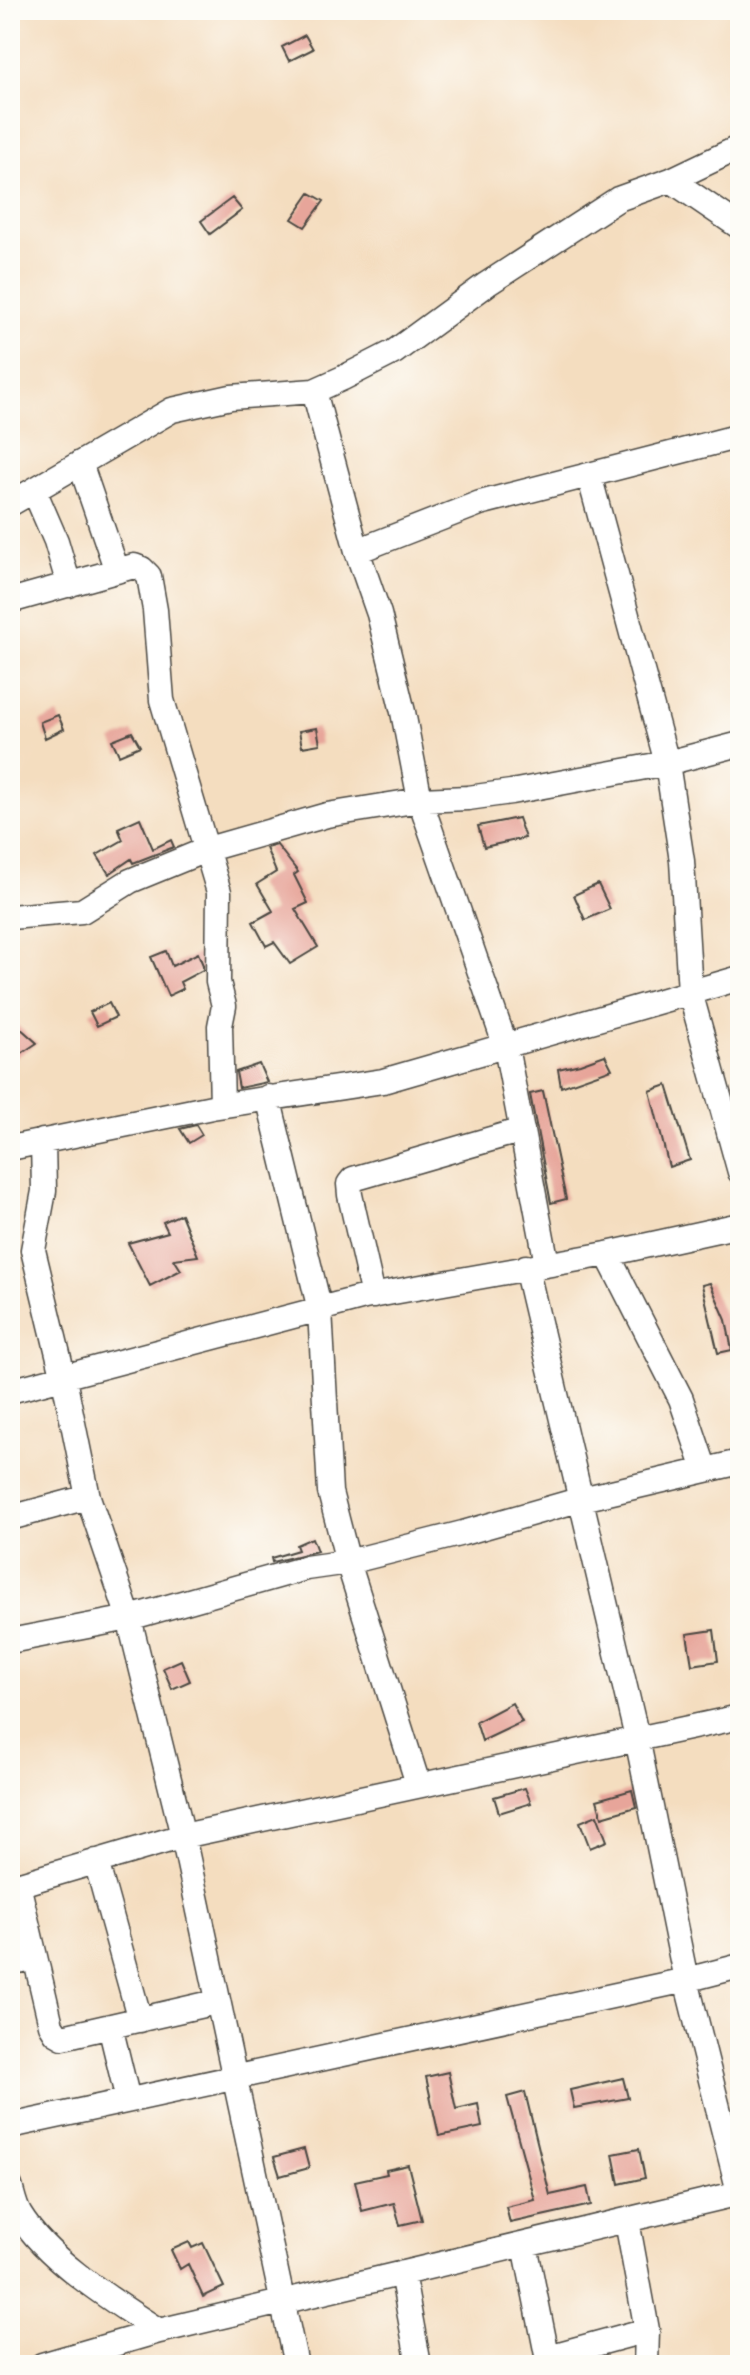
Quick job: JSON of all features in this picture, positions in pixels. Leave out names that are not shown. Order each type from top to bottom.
[{"type":"street","points":[[10,504],[172,410],[231,397],[314,391],[394,352],[487,284],[618,199],[671,180],[740,147]]},
{"type":"street","points":[[671,180],[740,227]]},
{"type":"street","points":[[44,2365],[159,2331],[740,2195],[686,1980],[637,1738],[582,1499],[536,1266],[522,1130],[506,1047],[420,800],[379,614],[357,551],[314,391]]},
{"type":"street","points":[[357,551],[480,503],[740,436]]},
{"type":"street","points":[[80,463],[117,571]]},
{"type":"street","points":[[589,475],[667,763],[682,861],[690,992],[740,1172]]},
{"type":"street","points":[[34,490],[56,541],[69,585]]},
{"type":"street","points":[[10,601],[134,566],[149,576],[155,610],[162,700],[219,892],[218,982],[224,1006],[220,1026],[222,1105]]},
{"type":"street","points":[[10,917],[82,911],[130,881],[208,849],[327,815],[420,800],[511,792],[667,763],[740,744]]},
{"type":"street","points":[[10,1148],[222,1105],[383,1081],[740,978]]},
{"type":"street","points":[[268,1097],[320,1310],[328,1477],[348,1562],[418,1784]]},
{"type":"street","points":[[373,1296],[350,1195],[349,1184],[353,1179],[522,1130]]},
{"type":"street","points":[[43,1141],[44,1191],[33,1250],[88,1497],[129,1618],[183,1836],[216,2002],[296,2365]]},
{"type":"street","points":[[10,1391],[373,1296],[607,1254],[740,1225]]},
{"type":"street","points":[[607,1254],[681,1399],[705,1470]]},
{"type":"street","points":[[10,1641],[129,1618],[306,1568],[348,1562],[582,1499],[740,1462]]},
{"type":"street","points":[[10,1518],[88,1497]]},
{"type":"street","points":[[216,2002],[63,2037],[56,2033],[51,2025],[14,1886],[183,1836],[740,1717]]},
{"type":"street","points":[[96,1861],[140,2020]]},
{"type":"street","points":[[10,1963],[35,1957]]},
{"type":"street","points":[[10,2126],[740,1966]]},
{"type":"street","points":[[110,2026],[128,2100]]},
{"type":"street","points":[[10,2186],[14,2214],[30,2230],[105,2296],[159,2331]]},
{"type":"street","points":[[627,2221],[647,2330],[646,2365]]},
{"type":"street","points":[[525,2245],[548,2361],[647,2330]]},
{"type":"street","points":[[402,2273],[419,2365]]},
{"type":"building","points":[[305,35],[313,49],[289,61],[282,47]]},
{"type":"building","points":[[310,193],[324,201],[305,227],[292,219]]},
{"type":"building","points":[[232,198],[242,210],[210,234],[201,221]]},
{"type":"building","points":[[58,715],[64,729],[45,738],[40,722]]},
{"type":"building","points":[[317,728],[320,744],[302,747],[299,731]]},
{"type":"building","points":[[132,732],[140,746],[119,755],[112,740]]},
{"type":"building","points":[[140,818],[153,849],[171,840],[174,847],[133,863],[131,859],[109,874],[97,855],[123,840],[118,828]]},
{"type":"building","points":[[518,818],[525,838],[484,847],[478,826]]},
{"type":"building","points":[[277,845],[298,872],[294,875],[308,903],[295,909],[318,947],[290,964],[274,942],[266,946],[253,922],[273,911],[257,884],[276,872],[266,848]]},
{"type":"building","points":[[598,884],[610,909],[585,920],[574,895]]},
{"type":"building","points":[[166,951],[172,966],[198,953],[203,965],[203,970],[180,982],[183,989],[168,996],[151,957]]},
{"type":"building","points":[[109,1003],[116,1017],[97,1026],[90,1012]]},
{"type":"building","points":[[10,1019],[37,1043],[10,1061]]},
{"type":"building","points":[[605,1055],[612,1069],[561,1087],[558,1069]]},
{"type":"building","points":[[259,1064],[267,1082],[239,1088],[236,1072]]},
{"type":"building","points":[[667,1085],[690,1160],[669,1167],[650,1091]]},
{"type":"building","points":[[543,1091],[566,1199],[551,1203],[530,1094]]},
{"type":"building","points":[[196,1125],[202,1135],[189,1143],[180,1129]]},
{"type":"building","points":[[181,1214],[198,1256],[174,1259],[181,1270],[150,1286],[128,1243],[168,1232],[163,1222]]},
{"type":"building","points":[[710,1283],[726,1320],[732,1350],[718,1353],[702,1285]]},
{"type":"building","points":[[312,1538],[317,1551],[272,1562],[271,1558],[298,1550],[296,1545]]},
{"type":"building","points":[[714,1630],[718,1661],[692,1665],[687,1634]]},
{"type":"building","points":[[181,1660],[190,1681],[172,1689],[163,1668]]},
{"type":"building","points":[[512,1703],[522,1722],[482,1741],[476,1722]]},
{"type":"building","points":[[525,1788],[531,1803],[499,1813],[494,1797]]},
{"type":"building","points":[[632,1790],[636,1807],[602,1817],[597,1800]]},
{"type":"building","points":[[597,1815],[607,1841],[590,1848],[580,1822]]},
{"type":"building","points":[[448,2072],[456,2109],[478,2104],[482,2127],[439,2136],[426,2077]]},
{"type":"building","points":[[623,2078],[628,2098],[574,2108],[570,2090]]},
{"type":"building","points":[[525,2092],[550,2195],[587,2187],[591,2205],[510,2223],[506,2207],[535,2200],[507,2097]]},
{"type":"building","points":[[304,2149],[309,2168],[280,2176],[274,2157]]},
{"type":"building","points":[[639,2149],[645,2178],[619,2184],[613,2154]]},
{"type":"building","points":[[408,2165],[422,2220],[400,2225],[394,2203],[362,2211],[355,2181],[387,2174],[386,2170]]},
{"type":"building","points":[[189,2242],[192,2248],[203,2243],[224,2287],[203,2297],[188,2264],[180,2269],[171,2250]]}]
